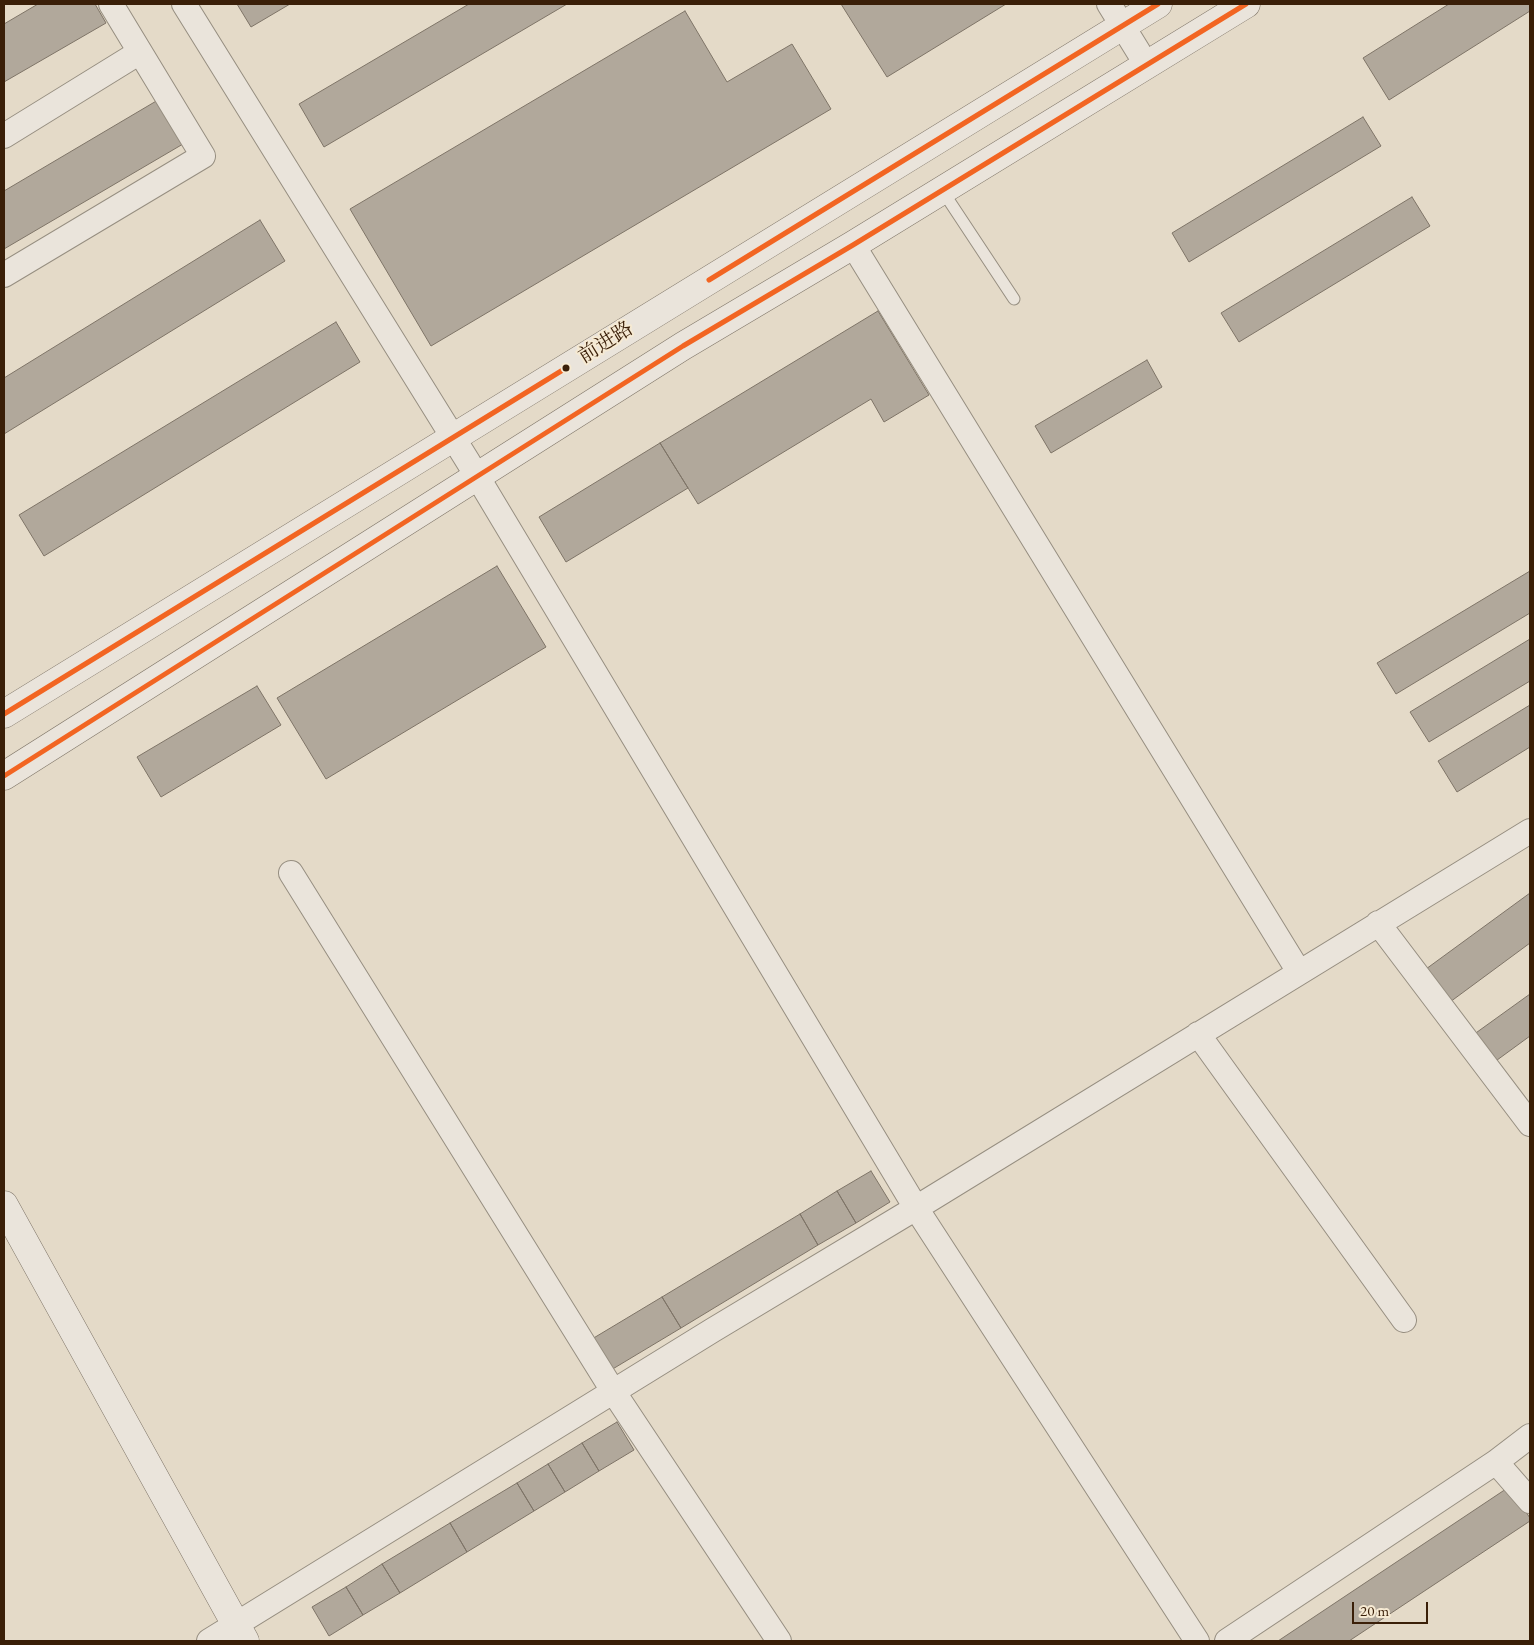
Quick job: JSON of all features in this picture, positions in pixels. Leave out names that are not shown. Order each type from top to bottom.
[{"type":"main road","name":"前进路","points":[[4,714],[453,438],[1116,15],[1158,4]]},
{"type":"main road","points":[[4,776],[683,346],[853,245],[1246,4]]},
{"type":"main road","points":[[4,1206],[240,1633]]},
{"type":"street","points":[[4,275],[203,156],[111,4]]},
{"type":"street","points":[[184,4],[477,476],[916,1208],[1196,1641]]},
{"type":"street","points":[[1116,15],[1146,64]]},
{"type":"street","points":[[4,136],[140,52]]},
{"type":"street","points":[[853,245],[1299,972]]},
{"type":"street","points":[[209,1641],[240,1633],[613,1392],[1530,831]]},
{"type":"street","points":[[291,873],[613,1392],[778,1641]]},
{"type":"street","points":[[1378,923],[1530,1124]]},
{"type":"street","points":[[1198,1034],[1404,1320]]},
{"type":"street","points":[[1228,1641],[1496,1462],[1530,1436]]},
{"type":"street","points":[[1496,1462],[1530,1501]]},
{"type":"lane","points":[[942,190],[1014,299]]},
{"type":"building","points":[[38,4],[95,4],[106,23],[4,82],[4,24]]},
{"type":"building","points":[[237,4],[290,4],[251,27]]},
{"type":"building","points":[[469,4],[567,4],[324,147],[299,104]]},
{"type":"building","points":[[841,4],[1006,4],[887,77]]},
{"type":"building","points":[[1449,4],[1530,4],[1530,11],[1389,100],[1363,58]]},
{"type":"building","points":[[685,11],[727,82],[792,44],[831,109],[431,346],[350,209]]},
{"type":"building","points":[[158,100],[183,144],[4,249],[4,191]]},
{"type":"building","points":[[1363,117],[1381,146],[1189,262],[1172,233]]},
{"type":"building","points":[[1412,197],[1430,226],[1239,342],[1221,313]]},
{"type":"building","points":[[260,220],[285,261],[4,434],[4,378]]},
{"type":"building","points":[[878,311],[929,395],[884,422],[871,399],[698,504],[660,443]]},
{"type":"building","points":[[336,322],[360,362],[44,556],[19,515]]},
{"type":"building","points":[[1147,360],[1162,387],[1051,453],[1035,426]]},
{"type":"building","points":[[660,443],[688,488],[566,562],[539,517]]},
{"type":"building","points":[[497,566],[546,647],[326,779],[277,698]]},
{"type":"building","points":[[1530,571],[1530,613],[1396,694],[1377,663]]},
{"type":"building","points":[[1530,639],[1530,681],[1429,742],[1410,712]]},
{"type":"building","points":[[257,686],[281,725],[161,797],[137,757]]},
{"type":"building","points":[[1530,705],[1530,747],[1457,792],[1438,761]]},
{"type":"building","points":[[1530,893],[1530,943],[1450,1002],[1426,969]]},
{"type":"building","points":[[1530,994],[1530,1036],[1493,1063],[1473,1035]]},
{"type":"building","points":[[871,1171],[890,1202],[856,1223],[837,1191]]},
{"type":"building","points":[[837,1191],[856,1223],[818,1245],[800,1214]]},
{"type":"building","points":[[800,1214],[818,1245],[681,1328],[662,1297]]},
{"type":"building","points":[[662,1297],[681,1328],[611,1370],[592,1339]]},
{"type":"building","points":[[617,1422],[634,1450],[599,1471],[582,1443]]},
{"type":"building","points":[[582,1443],[599,1471],[565,1492],[548,1464]]},
{"type":"building","points":[[548,1464],[565,1492],[534,1511],[517,1483]]},
{"type":"building","points":[[517,1483],[534,1511],[467,1552],[450,1523]]},
{"type":"building","points":[[1509,1487],[1530,1518],[1530,1521],[1349,1641],[1278,1641]]},
{"type":"building","points":[[450,1523],[467,1552],[400,1593],[382,1564]]},
{"type":"building","points":[[382,1564],[400,1593],[363,1615],[346,1587]]},
{"type":"building","points":[[346,1587],[363,1615],[329,1636],[312,1607]]},
{"type":"transit line","points":[[709,280],[1158,4]]},
{"type":"transit line","points":[[4,776],[683,346],[853,245],[1246,4]]},
{"type":"transit line","points":[[4,714],[566,368]]}]
